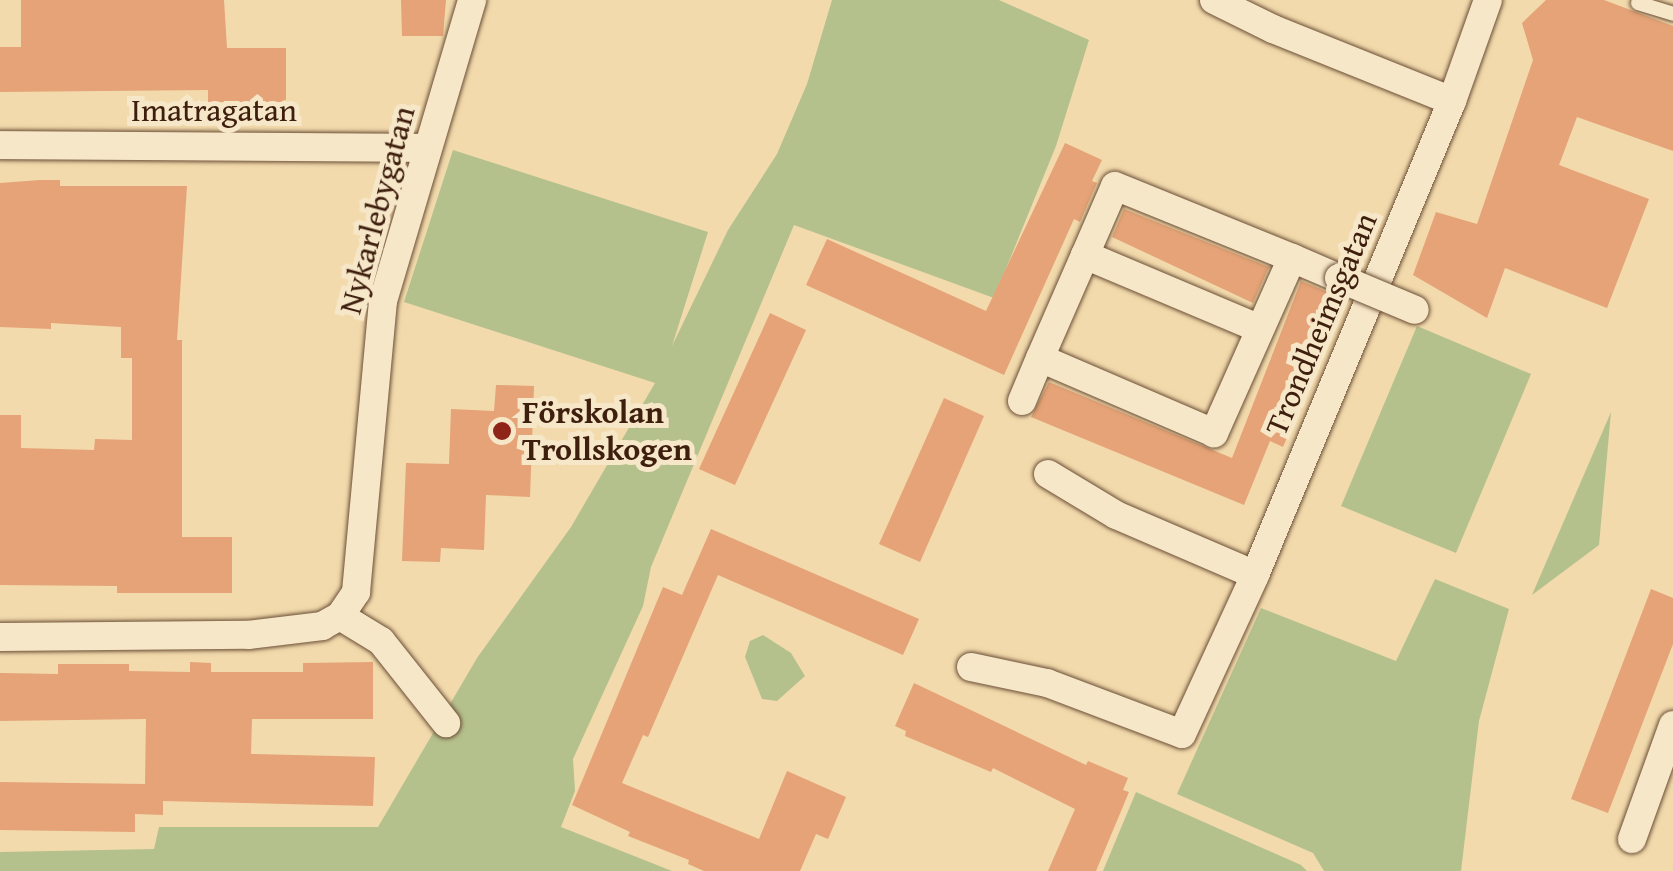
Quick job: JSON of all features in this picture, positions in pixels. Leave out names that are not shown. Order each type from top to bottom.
[{"type":"street","name":"Nykarlebygatan","points":[[340,616],[356,592],[382,301],[472,0]]},
{"type":"street","points":[[1214,0],[1273,29],[1452,100]]},
{"type":"street","name":"Trondheimsgatan","points":[[971,666],[1047,684],[1182,734],[1255,575],[1452,100],[1488,0]]},
{"type":"street","name":"Imatragatan","points":[[0,145],[427,148]]},
{"type":"street","points":[[1022,401],[1115,186],[1415,310]]},
{"type":"street","points":[[1085,255],[1260,329]]},
{"type":"street","points":[[1040,358],[1214,433],[1292,258]]},
{"type":"street","points":[[1048,474],[1116,515],[1255,575]]},
{"type":"street","points":[[0,636],[248,636],[322,626],[340,616],[381,641],[446,723]]},
{"type":"street","points":[[1632,840],[1673,724]]},
{"type":"lane","points":[[1638,3],[1673,14]]},
{"type":"green space","points":[[832,0],[999,0],[1089,40],[1056,146],[994,298],[794,225],[651,567],[643,606],[573,759],[575,791],[561,827],[672,871],[0,871],[0,852],[154,849],[159,827],[378,827],[477,658],[571,527],[655,383],[404,302],[453,150],[708,232],[672,346],[728,230],[777,154],[807,84]]},
{"type":"green space","points":[[1417,326],[1531,374],[1456,553],[1341,506]]},
{"type":"green space","points":[[1611,412],[1599,545],[1532,595]]},
{"type":"green space","points":[[1435,579],[1509,609],[1479,721],[1461,871],[1324,871],[1313,853],[1177,794],[1261,608],[1396,661]]},
{"type":"green space","points":[[763,635],[791,653],[805,676],[777,701],[762,699],[745,657],[750,641]]},
{"type":"green space","points":[[1136,792],[1301,865],[1307,871],[1103,871]]},
{"type":"building","points":[[21,0],[224,0],[227,48],[286,48],[286,102],[208,102],[208,90],[0,92],[0,47],[21,47]]},
{"type":"building","points":[[401,0],[446,0],[443,36],[402,36]]},
{"type":"building","points":[[1546,0],[1604,0],[1673,26],[1673,151],[1577,117],[1559,165],[1649,199],[1607,308],[1505,268],[1487,318],[1413,275],[1436,212],[1477,224],[1533,60],[1522,23]]},
{"type":"building","points":[[1065,143],[1102,160],[1092,181],[1097,183],[1080,222],[1074,219],[1004,375],[806,285],[827,239],[986,311]]},
{"type":"building","points":[[60,180],[60,186],[187,186],[177,340],[182,340],[182,537],[232,537],[232,593],[117,593],[117,586],[0,585],[0,415],[21,415],[21,448],[94,450],[95,439],[132,440],[132,358],[121,358],[121,327],[51,323],[51,329],[0,327],[0,183]]},
{"type":"building","points":[[1124,209],[1269,267],[1253,303],[1112,237]]},
{"type":"building","points":[[1301,281],[1347,300],[1283,447],[1270,441],[1244,505],[1031,417],[1049,382],[1232,458]]},
{"type":"building","points":[[770,313],[806,330],[735,485],[699,469]]},
{"type":"building","name":"Förskolan Trollskogen","points":[[496,385],[534,386],[530,497],[486,495],[484,550],[441,548],[440,562],[402,561],[406,463],[449,464],[451,409],[494,411]]},
{"type":"building","points":[[944,398],[984,416],[920,562],[879,544]]},
{"type":"building","points":[[711,529],[919,619],[903,655],[718,575],[648,737],[643,735],[622,783],[759,839],[787,771],[846,797],[828,839],[816,834],[800,871],[704,871],[688,864],[689,860],[628,836],[630,832],[572,805],[663,587],[682,595]]},
{"type":"building","points":[[1651,589],[1673,598],[1673,644],[1608,813],[1571,799]]},
{"type":"building","points":[[190,662],[211,663],[211,672],[303,672],[303,663],[373,662],[373,719],[252,719],[251,754],[375,757],[373,806],[163,801],[163,815],[135,814],[135,832],[0,830],[0,782],[145,784],[146,719],[0,721],[0,673],[58,674],[58,664],[129,664],[129,671],[190,672]]},
{"type":"building","points":[[914,683],[1086,765],[1088,761],[1128,778],[1123,790],[1129,792],[1096,871],[1048,871],[1075,809],[993,768],[991,772],[905,736],[906,731],[895,726]]},
{"type":"place","name":"Förskolan Trollskogen","points":[[502,431]]}]
